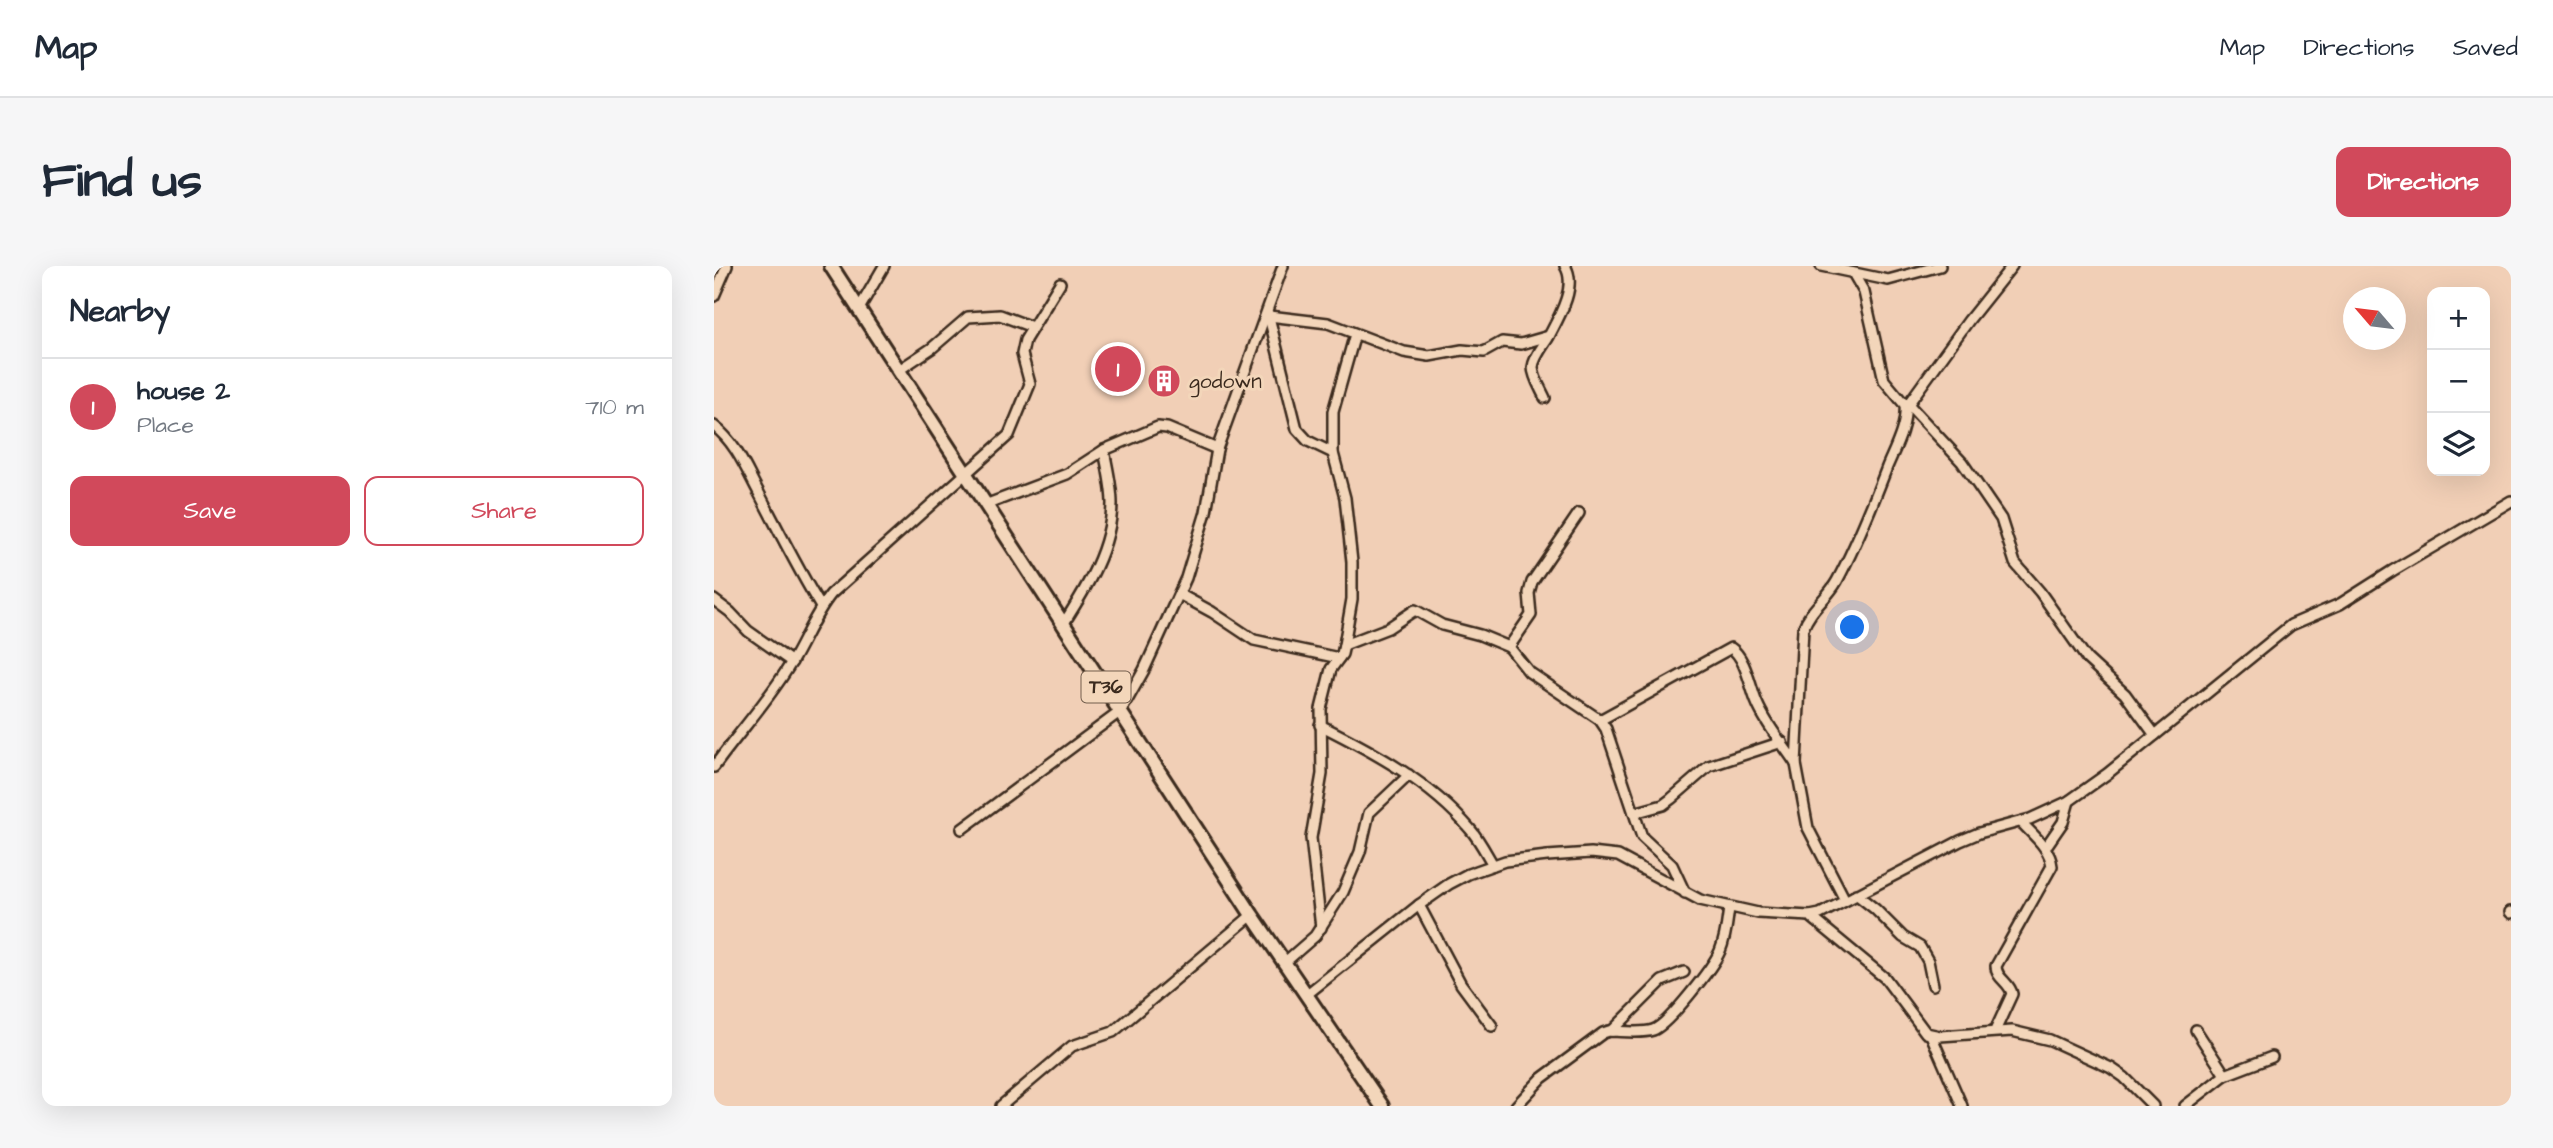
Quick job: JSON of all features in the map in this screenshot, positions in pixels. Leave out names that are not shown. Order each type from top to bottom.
[{"type":"highway","name":"T36","points":[[831,266],[1252,915],[1382,1106]]},
{"type":"street","points":[[714,296],[727,266]]},
{"type":"street","points":[[859,309],[884,266]]},
{"type":"street","points":[[962,829],[1121,711],[1144,670],[1179,594],[1206,512],[1217,449],[1269,314],[1283,266]]},
{"type":"street","points":[[1545,398],[1535,375],[1534,364],[1568,292],[1570,279],[1565,266]]},
{"type":"street","points":[[1821,266],[1881,280],[1907,276],[1940,266]]},
{"type":"street","points":[[1845,900],[1808,828],[1796,764],[1803,629],[1811,611],[1825,598],[1836,582],[1861,533],[1900,433],[1906,406],[2012,266]]},
{"type":"street","points":[[1853,273],[1864,292],[1884,380],[1962,462],[2001,519],[2015,563],[2040,592],[2087,659],[2125,694],[2155,735]]},
{"type":"street","points":[[1864,292],[1881,280]]},
{"type":"street","points":[[714,767],[792,662],[821,607],[853,572],[1009,435],[1030,384],[1022,348],[1060,283]]},
{"type":"street","points":[[1269,314],[1328,323],[1404,352],[1429,356],[1462,350],[1484,352],[1502,342],[1521,344],[1549,336]]},
{"type":"street","points":[[1269,314],[1297,429],[1308,441],[1333,453]]},
{"type":"street","points":[[900,370],[932,348],[968,317],[1000,315],[1032,327]]},
{"type":"street","points":[[1321,928],[1311,838],[1324,755],[1320,725],[1329,674],[1345,645],[1352,599],[1352,562],[1345,498],[1333,453],[1333,412],[1355,334]]},
{"type":"street","points":[[714,426],[733,445],[800,575],[821,607]]},
{"type":"street","points":[[985,505],[1067,474],[1104,450],[1158,427],[1167,428],[1217,449]]},
{"type":"street","points":[[1064,624],[1103,551],[1109,528],[1112,503],[1104,450]]},
{"type":"street","points":[[1306,995],[1419,905],[1468,874],[1493,865],[1547,856],[1591,853],[1618,856],[1700,900],[1758,913],[1810,916],[1820,914],[1960,841],[2021,822],[2069,801],[2107,774],[2291,625],[2340,604],[2511,501]]},
{"type":"street","points":[[1509,647],[1531,615],[1529,593],[1532,582],[1579,513]]},
{"type":"street","points":[[1179,594],[1254,640],[1339,658]]},
{"type":"street","points":[[714,600],[730,612],[748,632],[792,662]]},
{"type":"street","points":[[1345,645],[1388,628],[1415,610],[1442,625],[1480,635],[1509,647],[1529,672],[1545,685],[1600,720],[1606,729],[1642,837],[1672,865],[1685,893]]},
{"type":"street","points":[[1600,720],[1731,648],[1741,662],[1761,712],[1796,764]]},
{"type":"street","points":[[1320,725],[1375,753],[1409,775],[1472,831],[1493,865]]},
{"type":"street","points":[[1634,813],[1663,804],[1681,793],[1709,766],[1782,742]]},
{"type":"street","points":[[1284,963],[1321,928],[1343,892],[1357,859],[1368,813],[1409,775]]},
{"type":"street","points":[[2045,848],[2063,822],[2069,801]]},
{"type":"street","points":[[1995,1031],[2012,994],[1997,975],[1996,965],[2048,875],[2051,859],[2045,848],[2021,822]]},
{"type":"street","points":[[1856,894],[1903,937],[1920,947],[1928,961],[1933,985]]},
{"type":"street","points":[[1419,905],[1461,984],[1492,1026]]},
{"type":"street","points":[[1516,1106],[1542,1078],[1596,1037],[1612,1031],[1648,1031],[1664,1023],[1709,970],[1719,953],[1726,937],[1729,908]]},
{"type":"street","points":[[1001,1106],[1072,1046],[1113,1032],[1252,915]]},
{"type":"street","points":[[1810,916],[1885,978],[1923,1029],[1931,1035],[1962,1106]]},
{"type":"street","points":[[1612,1031],[1662,981],[1684,972]]},
{"type":"street","points":[[2196,1030],[2225,1075]]},
{"type":"street","points":[[1931,1035],[2012,1031],[2050,1040],[2111,1068],[2153,1106]]},
{"type":"street","points":[[2185,1106],[2225,1075],[2272,1057]]},
{"type":"place","name":"house 2","points":[[1118,369]]},
{"type":"place","name":"godown","points":[[1164,381]]}]
